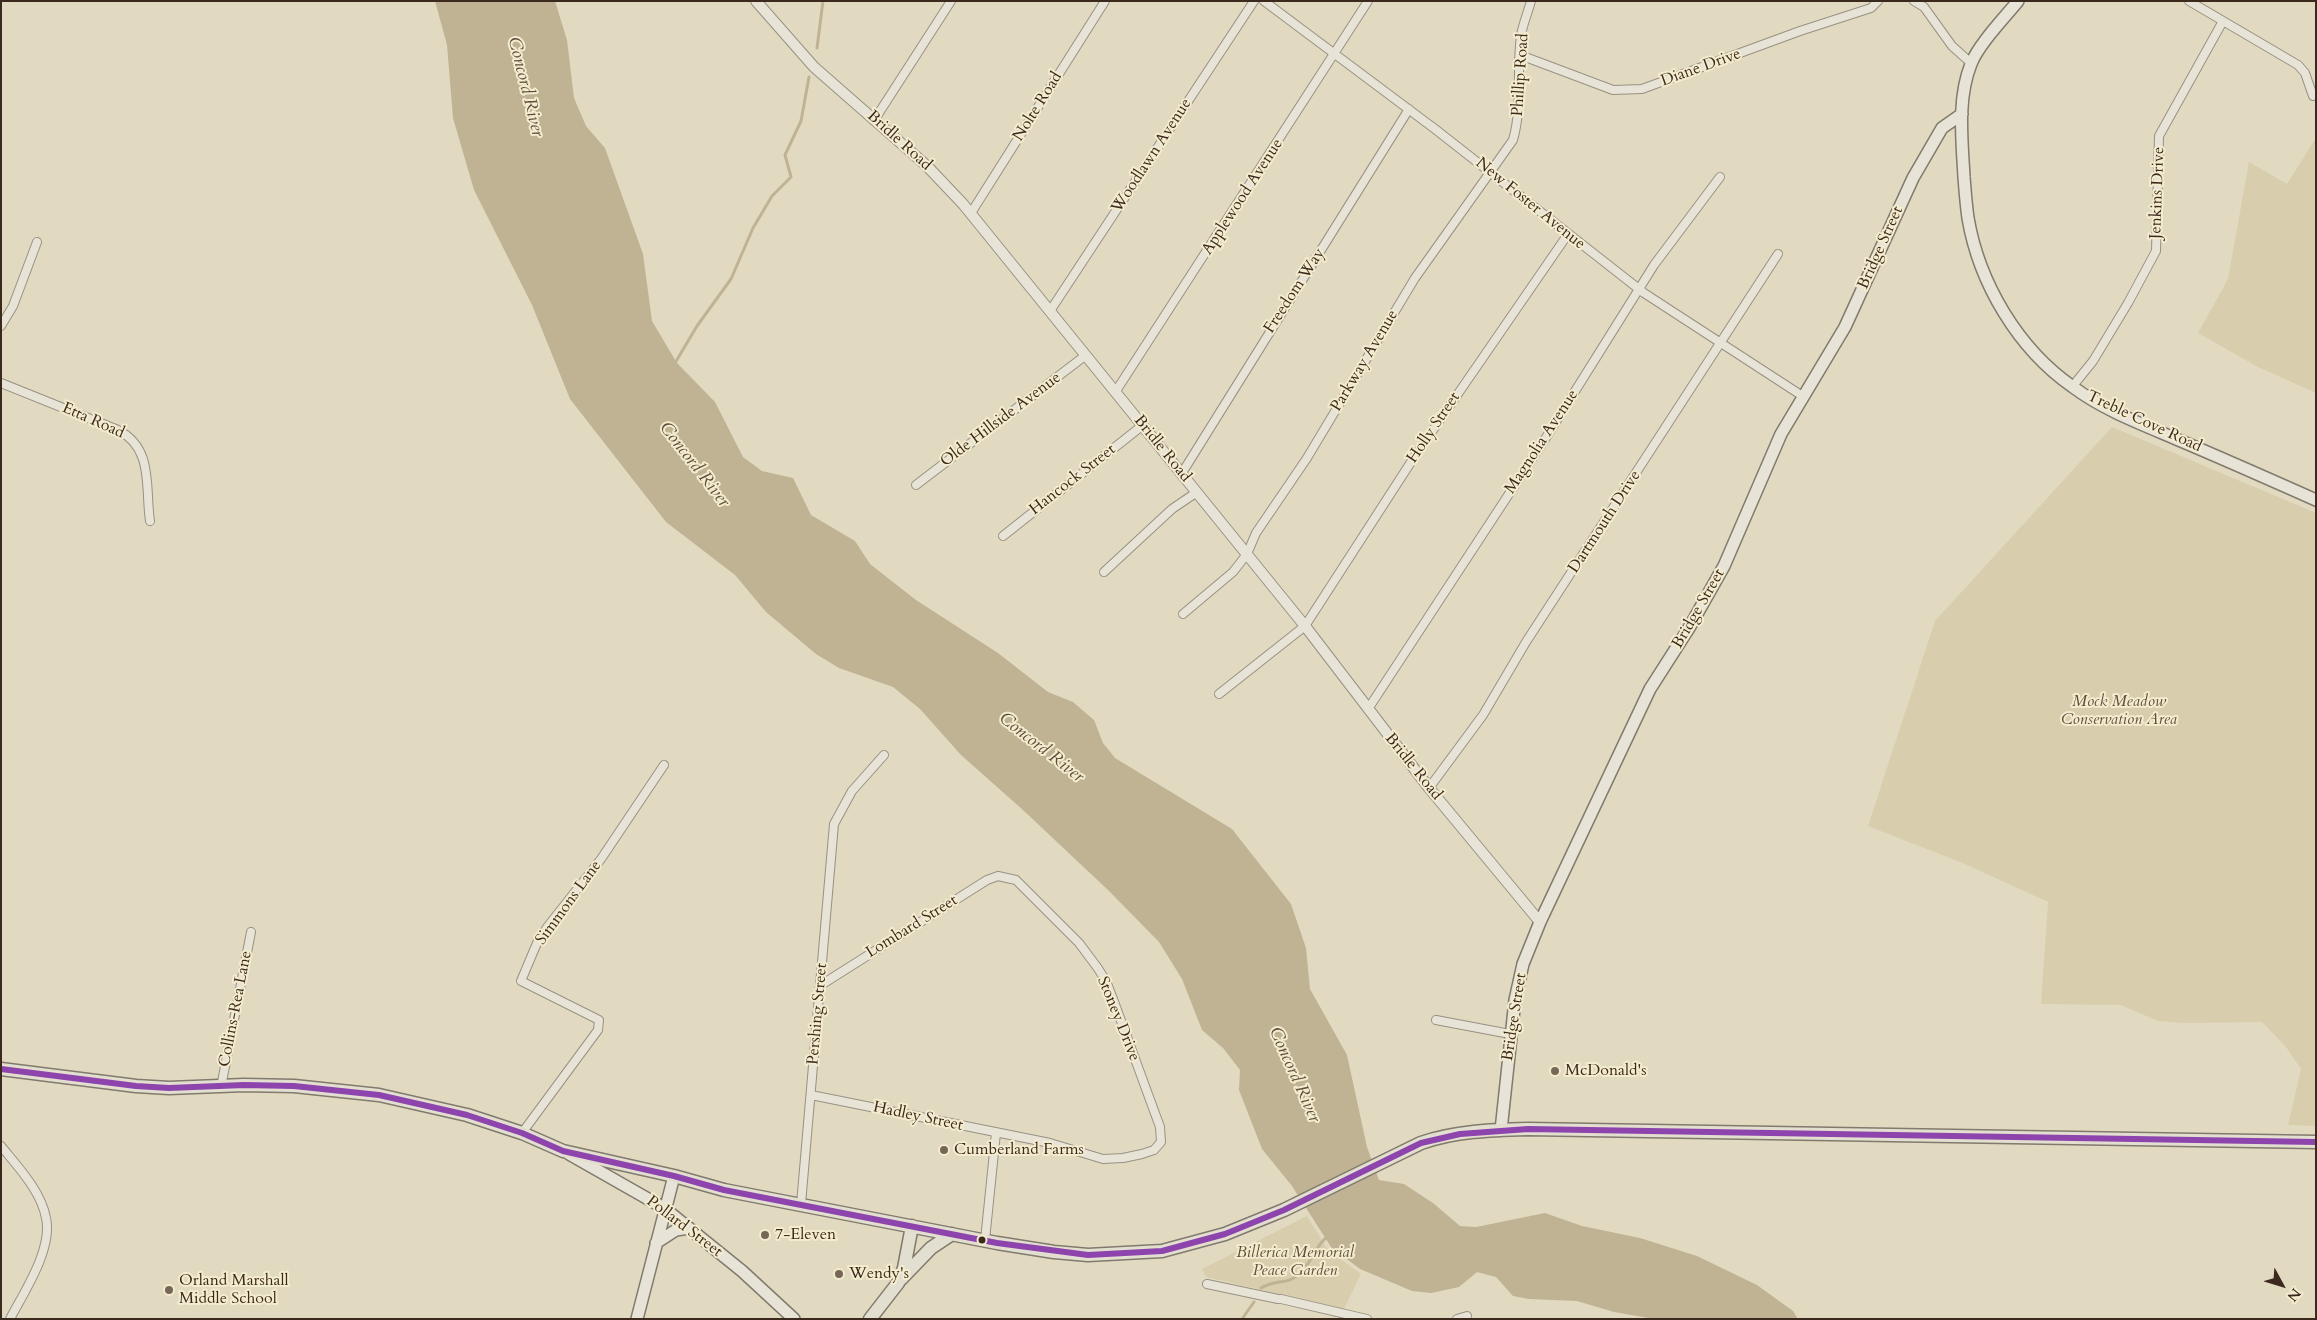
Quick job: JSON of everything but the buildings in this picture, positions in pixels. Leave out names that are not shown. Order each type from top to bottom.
[{"type":"main road","name":"Treble Cove Road","points":[[2018,1],[1997,26],[1971,63],[1964,89],[1962,114],[1962,143],[1968,218],[1982,270],[1995,297],[2019,335],[2039,359],[2072,387],[2108,409],[2316,500]]},
{"type":"main road","name":"Bridge Street","points":[[1501,1130],[1515,1000],[1523,964],[1540,922],[1650,689],[1689,628],[1724,566],[1781,434],[1845,327],[1930,147],[1942,128],[1962,114]]},
{"type":"main road","points":[[1,1069],[136,1086],[169,1088],[294,1086],[380,1095],[458,1113],[522,1133],[563,1151],[674,1176],[724,1190],[985,1240],[1054,1252],[1088,1255],[1162,1251],[1210,1239],[1284,1210],[1399,1152],[1438,1137],[1483,1130],[2316,1142]]},
{"type":"main road","name":"Pollard Street","points":[[563,1151],[664,1208],[742,1271],[794,1319]]},
{"type":"main road","points":[[637,1319],[664,1208],[674,1176]]},
{"type":"main road","points":[[898,1283],[904,1268],[912,1226]]},
{"type":"main road","points":[[656,1243],[676,1230],[689,1228]]},
{"type":"main road","points":[[870,1319],[898,1283],[931,1248],[952,1234]]},
{"type":"street","name":"Bridle Road","points":[[756,1],[814,67],[875,118],[927,166],[971,213],[1305,626],[1429,788],[1540,922]]},
{"type":"street","points":[[875,118],[951,1]]},
{"type":"street","name":"Nolte Road","points":[[971,213],[1105,1]]},
{"type":"street","name":"Woodlawn Avenue","points":[[1050,311],[1254,1]]},
{"type":"street","name":"New Foster Avenue","points":[[1264,1],[1491,172],[1640,290],[1804,397]]},
{"type":"street","name":"Applewood Avenue","points":[[1116,391],[1368,1]]},
{"type":"street","name":"Phillip Road","points":[[1491,172],[1513,140],[1518,121],[1522,34],[1532,1]]},
{"type":"street","name":"Diane Drive","points":[[1520,56],[1613,90],[1642,89],[1800,31],[1871,8],[1878,1]]},
{"type":"street","points":[[1914,1],[1924,7],[1952,46],[1971,63]]},
{"type":"street","points":[[2189,1],[2302,68],[2313,96]]},
{"type":"street","name":"Jenkins Drive","points":[[2072,387],[2093,362],[2156,251],[2158,236],[2159,136],[2223,21]]},
{"type":"street","name":"Freedom Way","points":[[1182,473],[1409,109]]},
{"type":"street","name":"Parkway Avenue","points":[[1183,614],[1233,572],[1247,554],[1256,533],[1307,458],[1415,278],[1491,172]]},
{"type":"street","name":"Magnolia Avenue","points":[[1368,710],[1640,290],[1654,265],[1720,177]]},
{"type":"street","name":"Holly Street","points":[[1219,694],[1305,626],[1411,462],[1568,234]]},
{"type":"street","points":[[1,326],[14,306],[37,242]]},
{"type":"street","name":"Dartmouth Drive","points":[[1429,788],[1483,715],[1526,642],[1606,522],[1778,254]]},
{"type":"street","name":"Olde Hillside Avenue","points":[[916,485],[1086,355]]},
{"type":"street","name":"Etta Road","points":[[1,383],[111,427],[131,440],[140,450],[146,468],[150,521]]},
{"type":"street","name":"Hancock Street","points":[[1003,536],[1144,425]]},
{"type":"street","points":[[1104,572],[1172,509],[1197,492]]},
{"type":"street","name":"Pershing Street","points":[[801,1204],[834,824],[852,791],[884,755]]},
{"type":"street","name":"Simmons Lane","points":[[522,1133],[598,1030],[600,1024],[599,1020],[521,981],[537,943],[548,926],[602,859],[664,765]]},
{"type":"street","name":"Lombard Street","points":[[821,985],[987,880],[998,876],[1006,877]]},
{"type":"street","name":"Stoney Drive","points":[[1006,877],[1016,880],[1026,889],[1079,943],[1106,981],[1160,1127],[1161,1142],[1154,1150],[1142,1154]]},
{"type":"street","name":"Collins-Rea Lane","points":[[221,1087],[251,932]]},
{"type":"street","points":[[1436,1020],[1510,1034]]},
{"type":"street","name":"Hadley Street","points":[[811,1096],[1050,1142],[1103,1159],[1123,1158],[1142,1154]]},
{"type":"street","points":[[985,1240],[996,1133]]},
{"type":"street","points":[[1,1146],[32,1187],[43,1207],[47,1227],[41,1254],[10,1319]]},
{"type":"street","points":[[1207,1284],[1367,1319]]},
{"type":"street","points":[[1457,1319],[1467,1316]]},
{"type":"green space","points":[[2316,138],[2316,393],[2258,367],[2198,333],[2228,279],[2249,162],[2287,184]]},
{"type":"green space","name":"Mock Meadow Conservation Area","points":[[2112,427],[2316,513],[2316,1126],[2288,1125],[2301,1069],[2286,1047],[2262,1022],[2184,1023],[2158,1021],[2121,1005],[2041,1004],[2048,902],[1965,864],[1868,826],[1935,621]]},
{"type":"green space","name":"Billerica Memorial Peace Garden","points":[[1307,1216],[1328,1250],[1361,1274],[1344,1309],[1206,1277],[1202,1269]]},
{"type":"water","name":"Concord River","points":[[435,1],[555,1],[567,40],[574,98],[586,126],[605,148],[643,254],[652,321],[677,363],[715,402],[743,457],[762,471],[793,478],[811,515],[855,541],[870,564],[916,600],[998,653],[1048,692],[1073,702],[1094,720],[1103,743],[1115,758],[1232,829],[1291,904],[1306,948],[1310,989],[1347,1055],[1367,1147],[1379,1180],[1404,1184],[1433,1203],[1460,1226],[1476,1227],[1545,1213],[1582,1226],[1640,1238],[1697,1256],[1757,1285],[1793,1311],[1798,1319],[1654,1319],[1614,1312],[1577,1301],[1529,1299],[1513,1296],[1496,1277],[1477,1272],[1459,1287],[1431,1293],[1412,1291],[1360,1269],[1331,1247],[1292,1186],[1262,1149],[1239,1090],[1240,1070],[1223,1048],[1202,1030],[1182,979],[1159,942],[1109,891],[961,755],[920,709],[893,687],[839,668],[816,654],[766,612],[735,575],[666,522],[570,399],[532,305],[474,190],[453,118],[447,45]]},
{"type":"waterway","points":[[817,48],[823,1]]},
{"type":"waterway","points":[[675,363],[697,326],[731,279],[753,228],[772,196],[791,177],[785,155],[801,121],[809,77]]},
{"type":"waterway","points":[[1261,1288],[1266,1285],[1290,1280],[1298,1275],[1327,1237]]},
{"type":"waterway","points":[[1242,1319],[1254,1302]]},
{"type":"transit line","points":[[1,1069],[136,1086],[169,1088],[244,1085],[294,1086],[379,1095],[467,1115],[522,1133],[563,1151],[674,1176],[724,1190],[997,1243],[1088,1255],[1162,1251],[1225,1234],[1284,1210],[1421,1143],[1460,1134],[1528,1129],[2316,1142]]},
{"type":"place","name":"McDonald's","points":[[1555,1071]]},
{"type":"place","name":"Cumberland Farms","points":[[944,1150]]},
{"type":"place","name":"7-Eleven","points":[[765,1235]]},
{"type":"place","name":"Wendy's","points":[[839,1274]]},
{"type":"place","name":"Orland Marshall Middle School","points":[[169,1290]]}]
